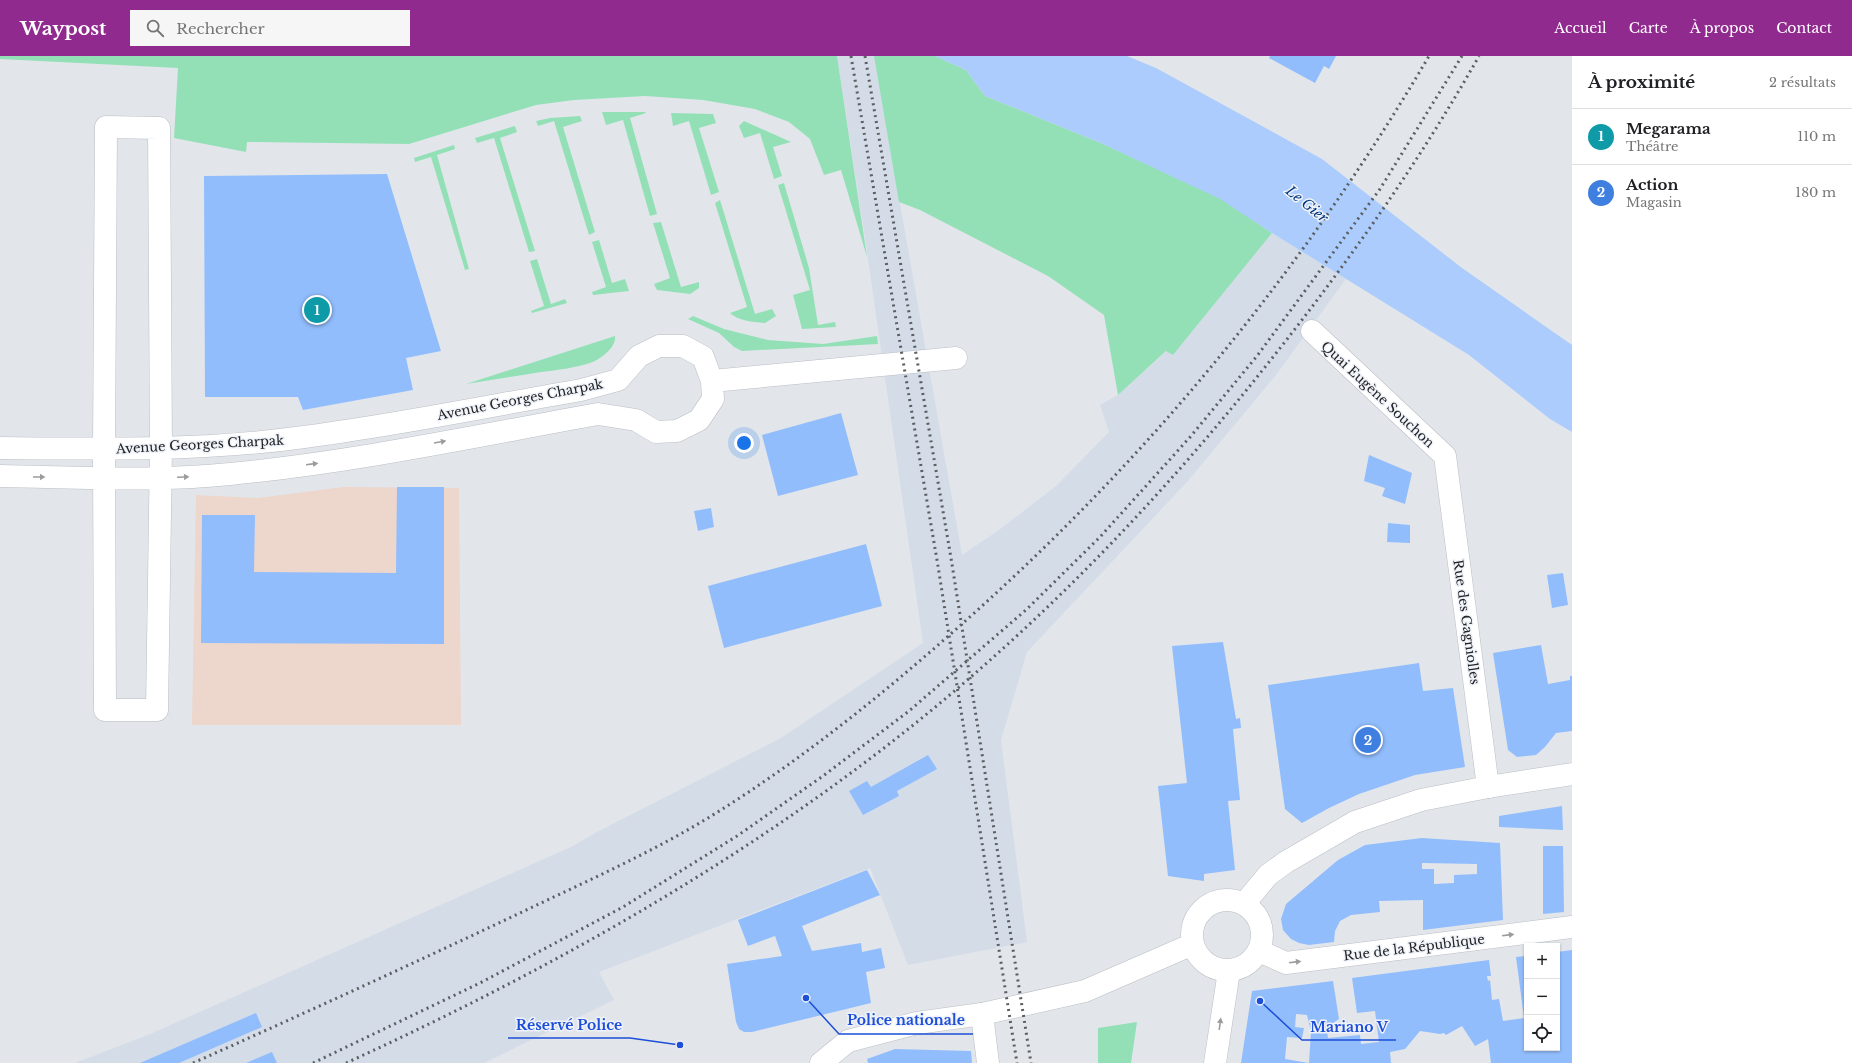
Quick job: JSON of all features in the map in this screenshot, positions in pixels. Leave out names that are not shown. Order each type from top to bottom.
[{"type":"street","points":[[106,127],[159,128],[161,448],[157,710],[105,710],[104,450],[106,127]]},
{"type":"street","name":"Quai Eugène Souchon","points":[[1312,331],[1445,456]]},
{"type":"street","name":"Avenue Georges Charpak","points":[[0,448],[104,450],[161,448],[304,437],[581,390],[618,380],[640,356],[659,346],[683,346],[703,357],[712,381],[713,399],[699,420],[677,431],[656,432],[636,420],[598,414],[331,462],[229,474],[160,478],[0,476]]},
{"type":"street","points":[[712,381],[956,358]]},
{"type":"street","name":"Rue des Gagniolles","points":[[1445,456],[1488,787]]},
{"type":"street","points":[[1244,904],[1268,875],[1286,862],[1355,822],[1421,800],[1488,787],[1572,774]]},
{"type":"street","points":[[1228,900],[1244,904],[1252,910],[1261,923],[1263,935],[1259,951],[1252,961],[1241,968],[1229,971],[1216,969],[1205,963],[1193,944],[1193,929],[1197,918],[1205,908],[1216,902],[1228,900]]},
{"type":"street","name":"Rue de la République","points":[[1259,951],[1286,963],[1572,927]]},
{"type":"street","points":[[821,1063],[848,1041],[917,1023],[982,1014],[1085,991],[1193,944]]},
{"type":"street","points":[[1215,1063],[1229,971]]},
{"type":"street","points":[[982,1014],[988,1063]]},
{"type":"shaded area","points":[[837,56],[874,56],[962,555],[999,530],[1056,486],[1109,432],[1100,405],[1118,395],[1167,351],[1173,355],[1272,233],[1346,279],[1276,375],[1187,482],[1027,652],[1001,740],[1027,942],[908,965],[870,868],[599,972],[614,1000],[484,1063],[75,1063],[148,1035],[571,847],[597,832],[781,738],[923,643],[865,238]]},
{"type":"shaded area","points":[[343,487],[459,488],[461,725],[192,725],[196,495],[258,498]]},
{"type":"green space","points":[[0,56],[837,56],[867,257],[841,170],[824,175],[810,139],[789,122],[755,109],[703,100],[645,96],[574,100],[536,105],[409,144],[247,142],[246,152],[174,138],[178,68],[0,59]]},
{"type":"green space","points":[[874,56],[935,56],[966,70],[985,96],[1101,143],[1220,198],[1272,233],[1173,355],[1166,351],[1118,395],[1104,315],[1048,276],[920,210],[899,202]]},
{"type":"green space","points":[[602,112],[646,113],[630,118],[657,214],[650,216],[623,120],[606,125]]},
{"type":"green space","points":[[671,113],[713,114],[716,123],[699,128],[719,192],[711,195],[689,121],[673,126]]},
{"type":"green space","points":[[580,116],[582,121],[563,127],[595,232],[589,235],[554,121],[538,126],[536,121],[550,118]]},
{"type":"green space","points":[[744,121],[791,142],[773,147],[782,176],[774,179],[760,133],[744,138],[739,126]]},
{"type":"green space","points":[[515,126],[517,132],[500,138],[535,251],[529,252],[494,138],[477,143],[475,138]]},
{"type":"green space","points":[[454,145],[455,149],[437,155],[469,269],[465,270],[431,157],[415,162],[414,158]]},
{"type":"green space","points":[[784,183],[809,268],[818,325],[835,322],[836,327],[802,329],[793,295],[810,290],[778,185]]},
{"type":"green space","points":[[720,200],[755,314],[772,309],[776,316],[765,323],[751,322],[737,318],[730,313],[747,307],[715,203]]},
{"type":"green space","points":[[661,222],[681,287],[699,282],[699,288],[690,294],[657,290],[654,284],[670,278],[653,223]]},
{"type":"green space","points":[[599,240],[612,283],[625,279],[629,291],[593,295],[592,292],[606,287],[592,242]]},
{"type":"green space","points":[[537,259],[551,304],[565,299],[567,303],[532,313],[531,311],[544,306],[530,261]]},
{"type":"green space","points":[[693,316],[724,329],[768,340],[823,344],[877,336],[878,344],[742,351],[734,347],[719,333],[688,319]]},
{"type":"green space","points":[[615,336],[611,349],[590,363],[566,369],[466,384]]},
{"type":"green space","points":[[1137,1022],[1131,1063],[1098,1063],[1098,1028]]},
{"type":"water","name":"Le Gier","points":[[935,56],[1127,56],[1156,68],[1322,159],[1462,268],[1572,345],[1572,432],[1550,419],[1469,355],[1272,233],[1220,199],[1101,143],[985,96],[966,70]]},
{"type":"building","points":[[1270,56],[1336,56],[1329,69],[1324,66],[1315,83],[1269,58]]},
{"type":"building","points":[[387,174],[441,351],[406,358],[413,390],[303,410],[298,397],[205,397],[204,176]]},
{"type":"building","points":[[841,413],[858,475],[778,496],[762,435]]},
{"type":"building","points":[[1369,455],[1412,473],[1405,504],[1382,496],[1385,488],[1364,481]]},
{"type":"building","points":[[397,487],[444,487],[444,644],[201,643],[202,515],[255,515],[254,572],[396,573]]},
{"type":"building","points":[[711,508],[714,527],[698,531],[694,511]]},
{"type":"building","points":[[1388,523],[1410,525],[1410,543],[1387,542]]},
{"type":"building","points":[[866,544],[882,606],[724,648],[708,586]]},
{"type":"building","points":[[1563,573],[1568,605],[1552,608],[1547,575]]},
{"type":"building","points":[[1223,642],[1236,719],[1240,718],[1241,728],[1233,729],[1240,800],[1228,801],[1235,870],[1204,874],[1204,881],[1168,876],[1158,786],[1187,783],[1172,646]]},
{"type":"building","points":[[1541,645],[1548,684],[1570,680],[1570,676],[1572,676],[1572,731],[1556,733],[1545,747],[1536,755],[1517,757],[1508,750],[1493,653]]},
{"type":"building","points":[[1419,663],[1423,691],[1453,688],[1465,767],[1415,775],[1359,794],[1302,823],[1285,809],[1268,685]]},
{"type":"building","points":[[928,755],[937,769],[897,791],[899,796],[863,815],[849,791],[867,781],[871,787]]},
{"type":"building","points":[[1562,806],[1563,830],[1499,827],[1499,816]]},
{"type":"building","points":[[1422,838],[1500,843],[1503,920],[1423,930],[1423,900],[1379,901],[1380,912],[1351,915],[1340,921],[1335,931],[1334,942],[1309,945],[1299,943],[1291,939],[1283,930],[1281,919],[1286,904],[1338,860],[1365,845]],"holes":[[[1422,863],[1477,864],[1477,874],[1454,875],[1454,883],[1434,884],[1434,869],[1422,869]]]},
{"type":"building","points":[[1543,846],[1563,846],[1564,912],[1543,914]]},
{"type":"building","points":[[867,870],[880,895],[802,926],[812,951],[861,943],[862,952],[881,948],[885,968],[866,972],[871,1003],[752,1032],[744,1032],[739,1029],[736,1022],[727,964],[782,956],[775,936],[748,946],[738,920]]},
{"type":"building","points":[[1572,950],[1572,1063],[1491,1063],[1488,1039],[1475,1046],[1462,1026],[1446,1035],[1444,1033],[1440,1034],[1420,1031],[1405,1049],[1390,1052],[1391,1063],[1241,1063],[1252,991],[1333,981],[1339,1019],[1333,1023],[1326,1024],[1328,1038],[1360,1035],[1361,1044],[1379,1042],[1375,1011],[1357,1013],[1352,978],[1489,960],[1491,976],[1487,976],[1488,981],[1490,980],[1492,1000],[1499,999],[1503,1021],[1524,1018],[1524,1051],[1560,1051],[1560,952]],"holes":[[[1296,1014],[1307,1015],[1311,1031],[1309,1063],[1285,1059],[1287,1037],[1302,1038],[1304,1028],[1295,1027]]]},
{"type":"building","points":[[1524,956],[1524,1018],[1516,957]]},
{"type":"building","points":[[256,1013],[262,1027],[179,1063],[140,1063]]},
{"type":"building","points":[[895,1049],[971,1051],[972,1063],[868,1063],[867,1059]]},
{"type":"building","points":[[272,1052],[277,1063],[246,1063]]},
{"type":"railway","points":[[851,56],[937,560],[1017,1063]]},
{"type":"railway","points":[[865,56],[951,558],[1031,1063]]},
{"type":"railway","points":[[193,1063],[479,932],[650,851],[700,823],[787,766],[877,697],[963,623],[1031,560],[1096,495],[1159,428],[1218,358],[1275,286],[1381,135],[1429,56]]},
{"type":"railway","points":[[313,1063],[480,983],[623,907],[737,836],[823,776],[909,711],[1027,609],[1100,537],[1191,436],[1257,356],[1380,189],[1462,56]]},
{"type":"railway","points":[[346,1063],[421,1028],[570,951],[714,867],[851,773],[917,722],[1007,645],[1133,521],[1211,433],[1249,387],[1312,307],[1371,226],[1454,100],[1479,56]]},
{"type":"place","name":"Megarama","points":[[317,310]]},
{"type":"place","name":"Action","points":[[1368,740]]},
{"type":"place","name":"Police nationale","points":[[806,998]]},
{"type":"place","name":"Mariano V","points":[[1260,1001]]},
{"type":"place","name":"Réservé Police","points":[[680,1045]]}]
